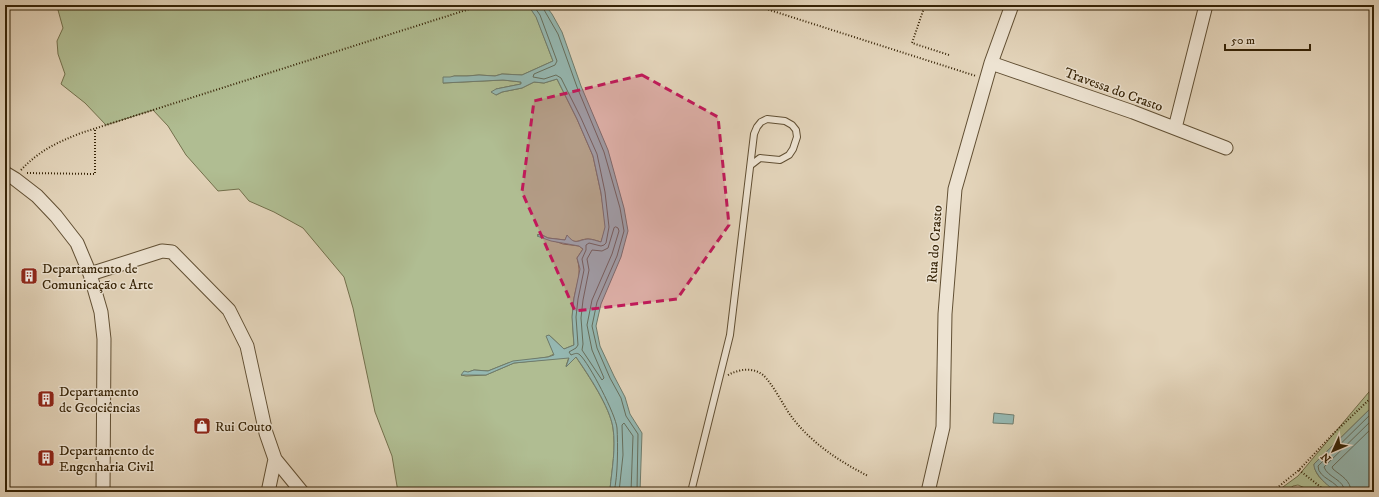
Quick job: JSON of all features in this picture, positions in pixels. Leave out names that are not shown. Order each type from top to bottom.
[{"type":"street","name":"Rua do Crasto","points":[[928,492],[943,427],[945,314],[955,189],[991,63],[1012,5]]},
{"type":"street","points":[[1174,128],[1206,5]]},
{"type":"street","name":"Travessa do Crasto","points":[[991,63],[1133,112],[1226,148]]},
{"type":"street","points":[[5,173],[37,196],[56,216],[77,244],[90,274],[101,312],[104,339],[103,492]]},
{"type":"street","points":[[90,274],[162,251],[172,252],[229,310],[247,346],[266,433],[275,460],[302,492]]},
{"type":"street","points":[[268,492],[275,460]]},
{"type":"lane","points":[[693,492],[696,472],[730,336],[750,165],[754,134],[756,127],[767,119],[785,121],[792,125],[796,130],[797,137],[793,149],[789,155],[780,160],[760,158],[750,165]]},
{"type":"path","points":[[95,128],[95,174],[19,172],[31,159],[56,143],[95,128],[482,5]]},
{"type":"path","points":[[754,5],[986,80]]},
{"type":"path","points":[[925,5],[912,43],[949,55]]},
{"type":"path","points":[[718,381],[740,370],[755,371],[763,375],[792,417],[807,435],[840,462],[868,476]]},
{"type":"path","points":[[1272,492],[1299,470],[1334,433],[1374,395]]},
{"type":"path","points":[[1299,470],[1327,492]]},
{"type":"highlighted area","points":[[642,75],[718,117],[729,225],[677,299],[575,311],[522,192],[534,101]]},
{"type":"green space","points":[[59,5],[528,5],[536,16],[553,61],[522,75],[502,74],[495,76],[454,76],[443,83],[503,80],[521,82],[521,84],[496,89],[496,95],[502,92],[522,88],[534,82],[544,83],[557,79],[593,156],[601,193],[606,227],[601,242],[588,239],[573,241],[567,236],[565,240],[548,238],[540,234],[537,235],[563,244],[579,246],[583,249],[577,258],[579,274],[574,298],[572,321],[574,345],[564,349],[549,335],[547,337],[554,354],[548,357],[508,363],[488,371],[474,370],[461,375],[486,375],[514,363],[569,357],[566,366],[576,357],[598,391],[608,411],[613,428],[614,451],[609,492],[398,492],[392,456],[375,412],[353,308],[344,277],[303,228],[274,212],[249,201],[239,189],[218,191],[186,155],[168,126],[153,110],[106,125],[85,103],[61,84],[65,74],[58,54],[57,41],[63,28],[58,10]]},
{"type":"green space","points":[[1374,386],[1374,405],[1314,464],[1319,477],[1339,492],[1314,492],[1298,485],[1293,486],[1286,492],[1276,492],[1298,476]]},
{"type":"water","points":[[528,5],[545,5],[562,32],[581,86],[608,150],[624,208],[628,231],[621,257],[601,304],[596,326],[600,346],[625,397],[630,414],[642,433],[640,492],[609,492],[614,451],[613,428],[608,410],[598,391],[576,357],[566,367],[569,358],[514,363],[486,375],[461,375],[464,371],[488,371],[513,361],[554,355],[546,336],[549,335],[564,349],[574,345],[572,317],[580,269],[577,258],[583,249],[579,246],[551,241],[537,236],[540,234],[548,238],[565,240],[567,235],[577,242],[588,239],[601,242],[605,227],[601,193],[593,156],[557,79],[544,83],[534,82],[522,88],[502,92],[496,95],[491,92],[496,89],[521,84],[521,82],[503,80],[443,83],[443,77],[479,75],[495,76],[502,74],[522,75],[553,61],[536,17]]},
{"type":"water","points":[[1374,405],[1374,492],[1348,493],[1336,491],[1327,485],[1319,476],[1314,468],[1314,464]]},
{"type":"water","points":[[994,413],[1014,415],[1013,424],[993,423]]},
{"type":"place","name":"Departamento de Comunicação e Arte","points":[[29,276]]},
{"type":"place","name":"Departamento de Geociências","points":[[46,399]]},
{"type":"place","name":"Rui Couto","points":[[202,426]]},
{"type":"place","name":"Departamento de Engenharia Civil","points":[[46,458]]}]
